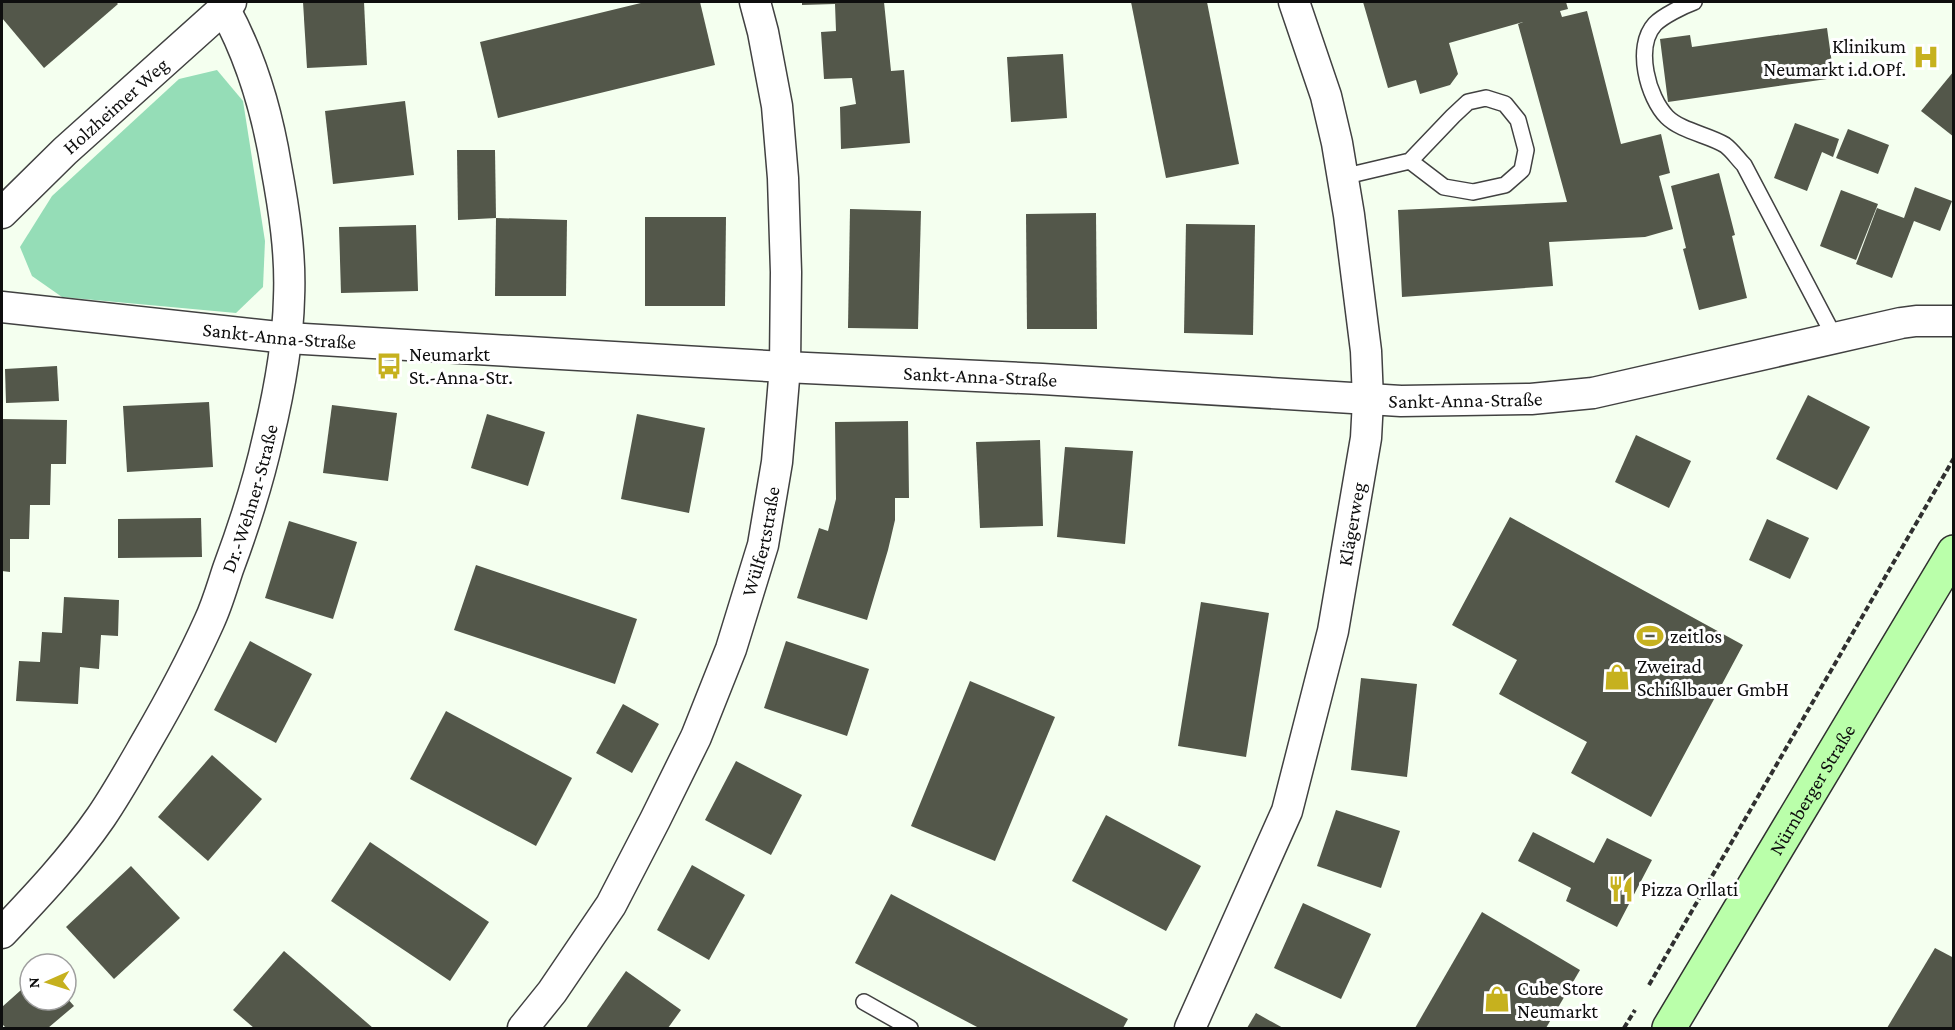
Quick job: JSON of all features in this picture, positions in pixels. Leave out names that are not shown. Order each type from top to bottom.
[{"type":"main road","name":"Nürnberger Straße","points":[[1669,1029],[1953,552]]},
{"type":"street","name":"Wülfertstraße","points":[[523,1029],[552,992],[611,905],[655,820],[700,726],[730,649],[763,545],[777,462],[785,367],[786,272],[783,178],[777,106],[755,2]]},
{"type":"street","name":"Klägerweg","points":[[1190,1029],[1287,811],[1333,631],[1366,438],[1368,400],[1366,351],[1349,215],[1326,96],[1294,2]]},
{"type":"street","name":"Holzheimer Weg","points":[[2,213],[65,151],[227,5]]},
{"type":"street","name":"Dr.-Wehner-Straße","points":[[2,933],[42,891],[101,817],[169,702],[210,620],[244,526],[262,467],[277,402],[287,338],[290,296],[287,249],[272,139],[261,96],[227,5]]},
{"type":"street","name":"Sankt-Anna-Straße","points":[[2,307],[287,338],[785,367],[1042,379],[1401,402],[1531,399],[1593,393],[1900,323],[1953,321]]},
{"type":"lane","points":[[1694,2],[1654,25],[1646,41],[1645,72],[1655,101],[1669,119],[1725,145],[1744,165],[1835,338]]},
{"type":"lane","points":[[1342,177],[1410,161],[1468,102],[1486,98],[1506,104],[1518,120],[1526,150],[1522,170],[1505,185],[1473,192],[1444,187],[1410,161]]},
{"type":"lane","points":[[864,1002],[910,1029]]},
{"type":"path","points":[[1647,989],[1953,459]]},
{"type":"path","points":[[1624,1029],[1635,1009]]},
{"type":"green space","points":[[217,70],[243,101],[265,241],[263,287],[236,313],[62,297],[32,276],[20,247],[52,196],[179,79]]},
{"type":"building","points":[[2,2],[116,2],[118,4],[44,68],[2,18]]},
{"type":"building","points":[[303,2],[364,2],[367,65],[307,68]]},
{"type":"building","points":[[645,2],[700,2],[715,65],[498,118],[480,42]]},
{"type":"building","points":[[802,2],[884,2],[891,71],[904,70],[910,143],[841,149],[840,107],[856,104],[852,78],[824,79],[821,32],[836,31],[835,4],[802,5]]},
{"type":"building","points":[[1131,2],[1207,2],[1239,164],[1166,178]]},
{"type":"building","points":[[1363,2],[1566,2],[1568,9],[1560,11],[1562,17],[1587,11],[1621,144],[1661,134],[1670,173],[1659,176],[1673,229],[1645,237],[1549,242],[1553,286],[1402,297],[1398,210],[1567,202],[1518,24],[1523,22],[1449,43],[1458,74],[1450,85],[1420,94],[1416,80],[1388,88]]},
{"type":"building","points":[[1827,28],[1834,78],[1668,102],[1660,39],[1690,35],[1692,47]]},
{"type":"building","points":[[1063,54],[1067,118],[1011,122],[1007,57]]},
{"type":"building","points":[[1954,71],[1954,137],[1921,111]]},
{"type":"building","points":[[405,101],[414,175],[333,184],[325,111]]},
{"type":"building","points":[[1795,123],[1839,139],[1833,157],[1822,152],[1807,191],[1774,178]]},
{"type":"building","points":[[1848,129],[1889,145],[1878,174],[1836,158]]},
{"type":"building","points":[[457,150],[495,150],[496,218],[458,220]]},
{"type":"building","points":[[1719,173],[1735,235],[1732,236],[1747,298],[1699,310],[1683,249],[1686,248],[1671,186]]},
{"type":"building","points":[[1915,187],[1952,201],[1940,231],[1914,221],[1892,278],[1856,264],[1877,208],[1904,218]]},
{"type":"building","points":[[1841,190],[1878,204],[1856,260],[1820,246]]},
{"type":"building","points":[[850,209],[921,211],[918,329],[848,328]]},
{"type":"building","points":[[1096,213],[1097,329],[1027,329],[1026,214]]},
{"type":"building","points":[[645,217],[726,217],[725,306],[645,306]]},
{"type":"building","points":[[496,218],[567,220],[566,296],[495,296]]},
{"type":"building","points":[[1186,224],[1255,225],[1253,335],[1184,333]]},
{"type":"building","points":[[416,225],[418,291],[341,293],[339,227]]},
{"type":"building","points":[[57,366],[59,401],[6,403],[5,369]]},
{"type":"building","points":[[1808,395],[1870,427],[1837,490],[1776,459]]},
{"type":"building","points":[[209,402],[213,467],[127,472],[123,406]]},
{"type":"building","points":[[332,405],[397,413],[388,481],[323,473]]},
{"type":"building","points":[[487,414],[545,432],[528,486],[471,468]]},
{"type":"building","points":[[637,414],[705,428],[689,513],[621,499]]},
{"type":"building","points":[[2,419],[67,420],[66,464],[51,464],[50,505],[30,505],[29,539],[10,539],[10,572],[2,571]]},
{"type":"building","points":[[908,421],[909,498],[895,498],[895,520],[867,620],[797,598],[819,528],[828,531],[836,499],[835,422]]},
{"type":"building","points":[[1636,435],[1691,461],[1669,508],[1615,482]]},
{"type":"building","points":[[1040,440],[1043,526],[980,528],[976,442]]},
{"type":"building","points":[[1065,447],[1133,451],[1125,544],[1057,537]]},
{"type":"building","name":"Zweirad Schißlbauer GmbH","points":[[1510,517],[1743,645],[1651,817],[1571,773],[1587,742],[1499,694],[1517,660],[1452,625]]},
{"type":"building","points":[[201,518],[202,557],[118,558],[118,519]]},
{"type":"building","points":[[1767,519],[1809,538],[1790,579],[1749,560]]},
{"type":"building","points":[[289,521],[357,542],[333,619],[265,598]]},
{"type":"building","points":[[476,565],[637,619],[615,684],[454,630]]},
{"type":"building","points":[[64,597],[119,600],[118,636],[101,635],[99,669],[80,667],[78,704],[16,701],[19,661],[40,662],[42,632],[62,633]]},
{"type":"building","points":[[1201,602],[1269,613],[1246,757],[1178,746]]},
{"type":"building","points":[[250,641],[312,674],[276,743],[214,710]]},
{"type":"building","points":[[786,641],[869,669],[847,736],[764,708]]},
{"type":"building","points":[[1361,678],[1417,684],[1407,777],[1351,770]]},
{"type":"building","points":[[970,681],[1055,717],[995,861],[911,826]]},
{"type":"building","points":[[623,704],[659,724],[632,773],[596,753]]},
{"type":"building","points":[[446,711],[572,778],[536,846],[410,779]]},
{"type":"building","points":[[212,755],[262,799],[208,861],[158,817]]},
{"type":"building","points":[[736,761],[802,795],[771,855],[705,820]]},
{"type":"building","points":[[1336,810],[1400,831],[1381,888],[1317,866]]},
{"type":"building","points":[[1106,815],[1201,866],[1166,931],[1072,881]]},
{"type":"building","points":[[1533,832],[1594,863],[1607,838],[1652,860],[1617,927],[1566,901],[1571,888],[1518,861]]},
{"type":"building","points":[[370,842],[489,922],[450,981],[331,901]]},
{"type":"building","points":[[692,865],[745,895],[709,960],[657,930]]},
{"type":"building","points":[[131,866],[180,918],[114,979],[66,927]]},
{"type":"building","points":[[891,894],[1128,1019],[1123,1028],[979,1028],[855,963]]},
{"type":"building","points":[[1303,903],[1371,934],[1341,999],[1274,968]]},
{"type":"building","name":"Cube Store Neumarkt","points":[[1482,912],[1580,970],[1546,1028],[1415,1028]]},
{"type":"building","points":[[1935,948],[1954,958],[1954,1028],[1887,1028]]},
{"type":"building","points":[[284,951],[373,1028],[254,1028],[233,1010]]},
{"type":"building","points":[[626,971],[681,1010],[668,1028],[586,1028]]},
{"type":"building","points":[[18,993],[18,1012],[67,1012],[48,1028],[6,1028],[2,1024],[2,1007]]},
{"type":"building","points":[[1256,1013],[1283,1028],[1247,1028]]},
{"type":"place","name":"Klinikum Neumarkt i.d.OPf.","points":[[1926,57]]},
{"type":"place","name":"Neumarkt St.-Anna-Str.","points":[[389,366]]},
{"type":"place","name":"zeitlos","points":[[1650,636]]},
{"type":"place","name":"Zweirad Schißlbauer GmbH","points":[[1617,677]]},
{"type":"place","name":"Pizza Orllati","points":[[1621,889]]},
{"type":"place","name":"Cube Store Neumarkt","points":[[1497,999]]}]
